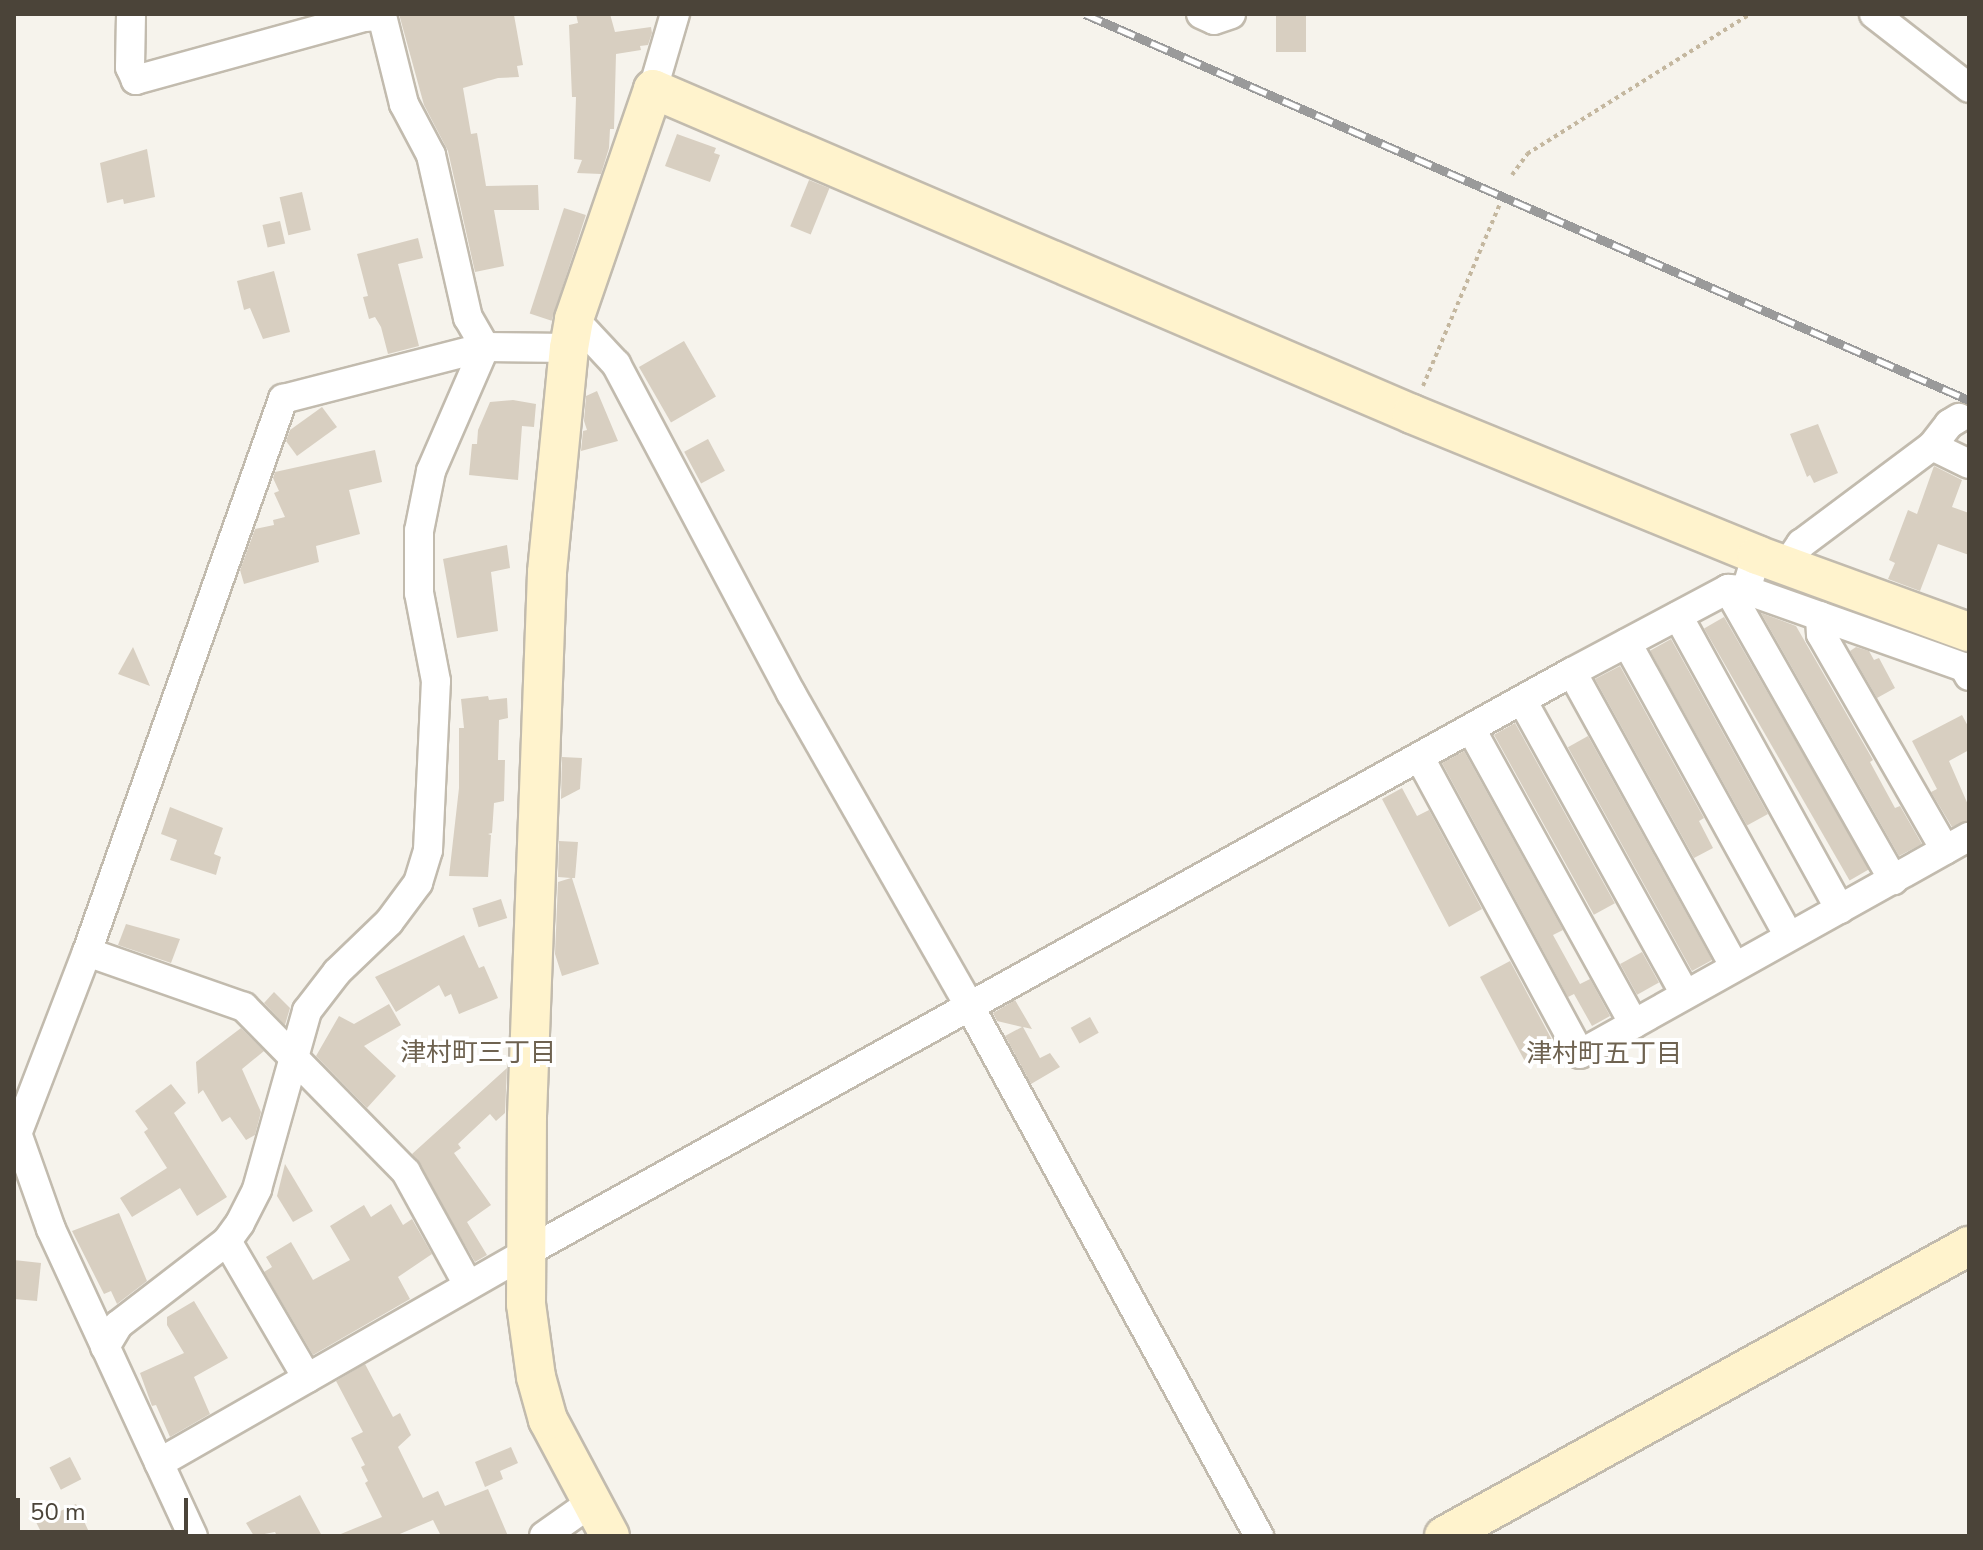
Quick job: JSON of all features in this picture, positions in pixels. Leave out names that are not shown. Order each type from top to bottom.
[{"type":"street","points":[[131,14],[130,67],[136,80],[364,17],[382,16],[404,104],[431,155],[468,318],[485,347]]},
{"type":"street","points":[[610,1536],[548,1420],[536,1377],[526,1304],[536,830],[547,572],[571,334],[675,14]]},
{"type":"street","points":[[1201,14],[1214,20],[1231,14]]},
{"type":"street","points":[[1874,14],[1969,88]]},
{"type":"street","points":[[653,89],[1412,414],[1754,575],[1820,616],[1964,667],[1969,676]]},
{"type":"street","points":[[193,1536],[51,1229],[16,1137],[87,952],[283,399],[485,347],[571,334],[616,364],[791,693],[970,1007],[1259,1536]]},
{"type":"street","points":[[105,1347],[118,1325],[227,1241],[257,1189],[307,1011],[337,972],[389,922],[418,883],[428,850],[436,681],[419,593],[419,531],[431,471],[485,347]]},
{"type":"street","points":[[159,1463],[525,1253],[1572,672],[1754,575],[1801,544],[1932,446],[1949,424],[1959,418]]},
{"type":"street","points":[[1932,446],[1969,464]]},
{"type":"street","points":[[1754,575],[1969,632]]},
{"type":"street","points":[[1754,575],[1893,880]]},
{"type":"street","points":[[1678,616],[1840,909]]},
{"type":"street","points":[[1420,758],[1580,1054],[1957,844],[1821,634],[1820,616]]},
{"type":"street","points":[[1627,643],[1789,936]]},
{"type":"street","points":[[1572,672],[1734,966]]},
{"type":"street","points":[[1522,700],[1685,994]]},
{"type":"street","points":[[1471,729],[1634,1024]]},
{"type":"street","points":[[87,952],[244,1007],[406,1172],[468,1285]]},
{"type":"street","points":[[227,1241],[307,1378]]},
{"type":"street","points":[[1444,1536],[1969,1246]]},
{"type":"street","points":[[544,1536],[592,1502]]},
{"type":"path","points":[[1512,175],[1527,154],[1750,14]]},
{"type":"path","points":[[1412,414],[1500,204]]},
{"type":"building","points":[[399,14],[514,15],[523,65],[517,66],[519,77],[498,78],[463,88],[471,134],[477,133],[486,186],[538,185],[539,210],[494,210],[504,266],[475,272],[448,151],[424,105]]},
{"type":"building","points":[[576,14],[610,14],[615,32],[651,27],[652,33],[648,45],[640,46],[641,50],[616,54],[614,129],[610,129],[609,148],[601,174],[577,173],[582,160],[574,159],[576,97],[572,97],[569,25],[578,23]]},
{"type":"building","points":[[1276,14],[1306,14],[1306,52],[1276,52]]},
{"type":"building","points":[[677,134],[716,148],[714,153],[720,155],[710,182],[665,166]]},
{"type":"building","points":[[147,149],[155,197],[124,204],[123,199],[107,203],[100,163]]},
{"type":"building","points":[[809,180],[829,188],[811,235],[790,226]]},
{"type":"building","points":[[302,192],[311,230],[288,235],[280,197]]},
{"type":"building","points":[[564,208],[586,215],[552,321],[530,314]]},
{"type":"building","points":[[280,221],[285,243],[268,247],[262,225]]},
{"type":"building","points":[[418,238],[423,258],[398,264],[419,346],[388,354],[381,327],[375,317],[369,319],[363,297],[368,296],[357,254]]},
{"type":"building","points":[[274,271],[290,332],[263,339],[250,308],[244,310],[237,281]]},
{"type":"building","points":[[684,341],[716,396],[671,422],[639,367]]},
{"type":"building","points":[[597,391],[618,441],[581,451],[583,431],[587,430],[584,421],[586,396]]},
{"type":"building","points":[[513,400],[536,404],[534,427],[522,426],[518,480],[469,475],[472,444],[477,444],[478,430],[490,402]]},
{"type":"building","points":[[322,407],[337,427],[297,456],[286,441],[290,430]]},
{"type":"building","points":[[1818,424],[1838,473],[1814,483],[1810,475],[1807,477],[1790,434]]},
{"type":"building","points":[[708,439],[725,471],[701,483],[684,452]]},
{"type":"building","points":[[375,450],[382,482],[349,490],[360,534],[316,546],[319,562],[244,584],[240,570],[255,529],[274,525],[273,520],[285,517],[274,493],[279,491],[273,478],[275,472]]},
{"type":"building","points":[[1934,466],[1962,480],[1952,507],[1969,513],[1969,555],[1938,544],[1920,591],[1888,579],[1895,563],[1889,560],[1908,510],[1917,514]]},
{"type":"building","points":[[507,545],[510,568],[491,572],[498,631],[457,638],[443,559]]},
{"type":"building","points":[[1761,613],[1796,626],[1873,760],[1870,762],[1895,808],[1900,806],[1922,844],[1899,856]]},
{"type":"building","points":[[1724,617],[1870,869],[1850,881],[1704,628]]},
{"type":"building","points":[[1671,639],[1768,814],[1747,826],[1650,651]]},
{"type":"building","points":[[133,647],[150,686],[118,674]]},
{"type":"building","points":[[1856,647],[1869,651],[1874,660],[1879,658],[1895,688],[1877,698],[1850,651]]},
{"type":"building","points":[[1620,666],[1704,818],[1699,821],[1713,848],[1694,858],[1595,679]]},
{"type":"building","points":[[488,696],[489,700],[507,698],[508,718],[499,720],[498,760],[505,760],[504,801],[494,803],[492,833],[488,834],[491,835],[488,877],[449,876],[459,788],[459,728],[464,728],[461,699]]},
{"type":"building","points":[[1962,715],[1969,728],[1969,750],[1949,761],[1969,807],[1969,820],[1952,827],[1931,792],[1937,789],[1912,741]]},
{"type":"building","points":[[1515,723],[1615,903],[1594,915],[1494,735]]},
{"type":"building","points":[[1588,736],[1712,960],[1692,971],[1568,747]]},
{"type":"building","points":[[1464,751],[1563,930],[1553,935],[1580,984],[1590,979],[1610,1016],[1592,1026],[1574,994],[1568,997],[1442,763]]},
{"type":"building","points":[[562,757],[582,758],[580,789],[561,799]]},
{"type":"building","points":[[1402,788],[1417,816],[1429,810],[1482,909],[1449,927],[1382,799]]},
{"type":"building","points":[[170,807],[223,828],[214,854],[221,857],[216,875],[170,860],[177,840],[161,834]]},
{"type":"building","points":[[559,841],[578,842],[575,878],[572,878],[599,964],[562,976],[555,954],[558,882],[571,878],[558,877]]},
{"type":"building","points":[[501,899],[507,918],[479,927],[472,908]]},
{"type":"building","points":[[126,924],[180,939],[171,963],[118,945]]},
{"type":"building","points":[[464,935],[479,968],[484,966],[498,998],[459,1014],[451,994],[445,997],[439,985],[396,1012],[375,977]]},
{"type":"building","points":[[1642,952],[1659,983],[1637,995],[1620,964]]},
{"type":"building","points":[[1510,961],[1557,1050],[1527,1066],[1480,977]]},
{"type":"building","points":[[274,992],[290,1008],[285,1025],[264,1003]]},
{"type":"building","points":[[1015,1000],[1032,1029],[1023,1027],[1040,1058],[1050,1053],[1060,1067],[1031,1084],[1005,1036],[1022,1027],[997,1021],[993,1013]]},
{"type":"building","points":[[389,1004],[401,1025],[364,1046],[396,1076],[367,1108],[316,1056],[339,1016],[354,1024]]},
{"type":"building","points":[[1090,1017],[1099,1033],[1079,1043],[1071,1028]]},
{"type":"building","points":[[241,1028],[264,1051],[242,1069],[261,1112],[255,1135],[246,1140],[230,1117],[222,1122],[203,1090],[198,1094],[196,1062]]},
{"type":"building","points":[[507,1068],[505,1113],[496,1121],[490,1114],[458,1144],[461,1148],[454,1153],[491,1205],[467,1222],[487,1255],[475,1262],[412,1154]]},
{"type":"building","points":[[171,1084],[186,1103],[174,1113],[227,1197],[197,1216],[180,1188],[132,1217],[120,1198],[167,1168],[144,1132],[148,1129],[135,1111]]},
{"type":"building","points":[[285,1164],[313,1211],[293,1222],[277,1196]]},
{"type":"building","points":[[391,1204],[403,1225],[412,1219],[432,1254],[398,1277],[410,1299],[313,1355],[264,1272],[272,1267],[266,1257],[291,1242],[313,1280],[350,1260],[330,1226],[364,1205],[371,1217]]},
{"type":"building","points":[[119,1213],[147,1281],[117,1304],[111,1291],[104,1294],[72,1231]]},
{"type":"building","points":[[14,1260],[41,1263],[37,1301],[14,1299]]},
{"type":"building","points":[[194,1301],[228,1358],[194,1377],[210,1414],[170,1437],[156,1405],[152,1406],[140,1373],[184,1353],[167,1325],[167,1317]]},
{"type":"building","points":[[365,1364],[393,1417],[400,1413],[411,1435],[398,1447],[423,1498],[438,1491],[445,1506],[488,1489],[508,1536],[441,1536],[433,1520],[395,1536],[336,1536],[382,1517],[365,1483],[368,1481],[361,1467],[365,1465],[351,1438],[363,1432],[336,1381]]},
{"type":"building","points":[[511,1447],[518,1463],[500,1471],[503,1479],[485,1487],[475,1462]]},
{"type":"building","points":[[70,1457],[81,1479],[61,1490],[50,1467]]},
{"type":"building","points":[[300,1495],[322,1536],[277,1536],[275,1532],[254,1536],[246,1523]]},
{"type":"building","points":[[76,1504],[89,1532],[79,1536],[43,1536],[36,1522]]},
{"type":"railway","points":[[1085,14],[1969,400]]},
{"type":"district","name":"津村町三丁目","points":[[478,1053]]},
{"type":"district","name":"津村町五丁目","points":[[1604,1054]]}]
